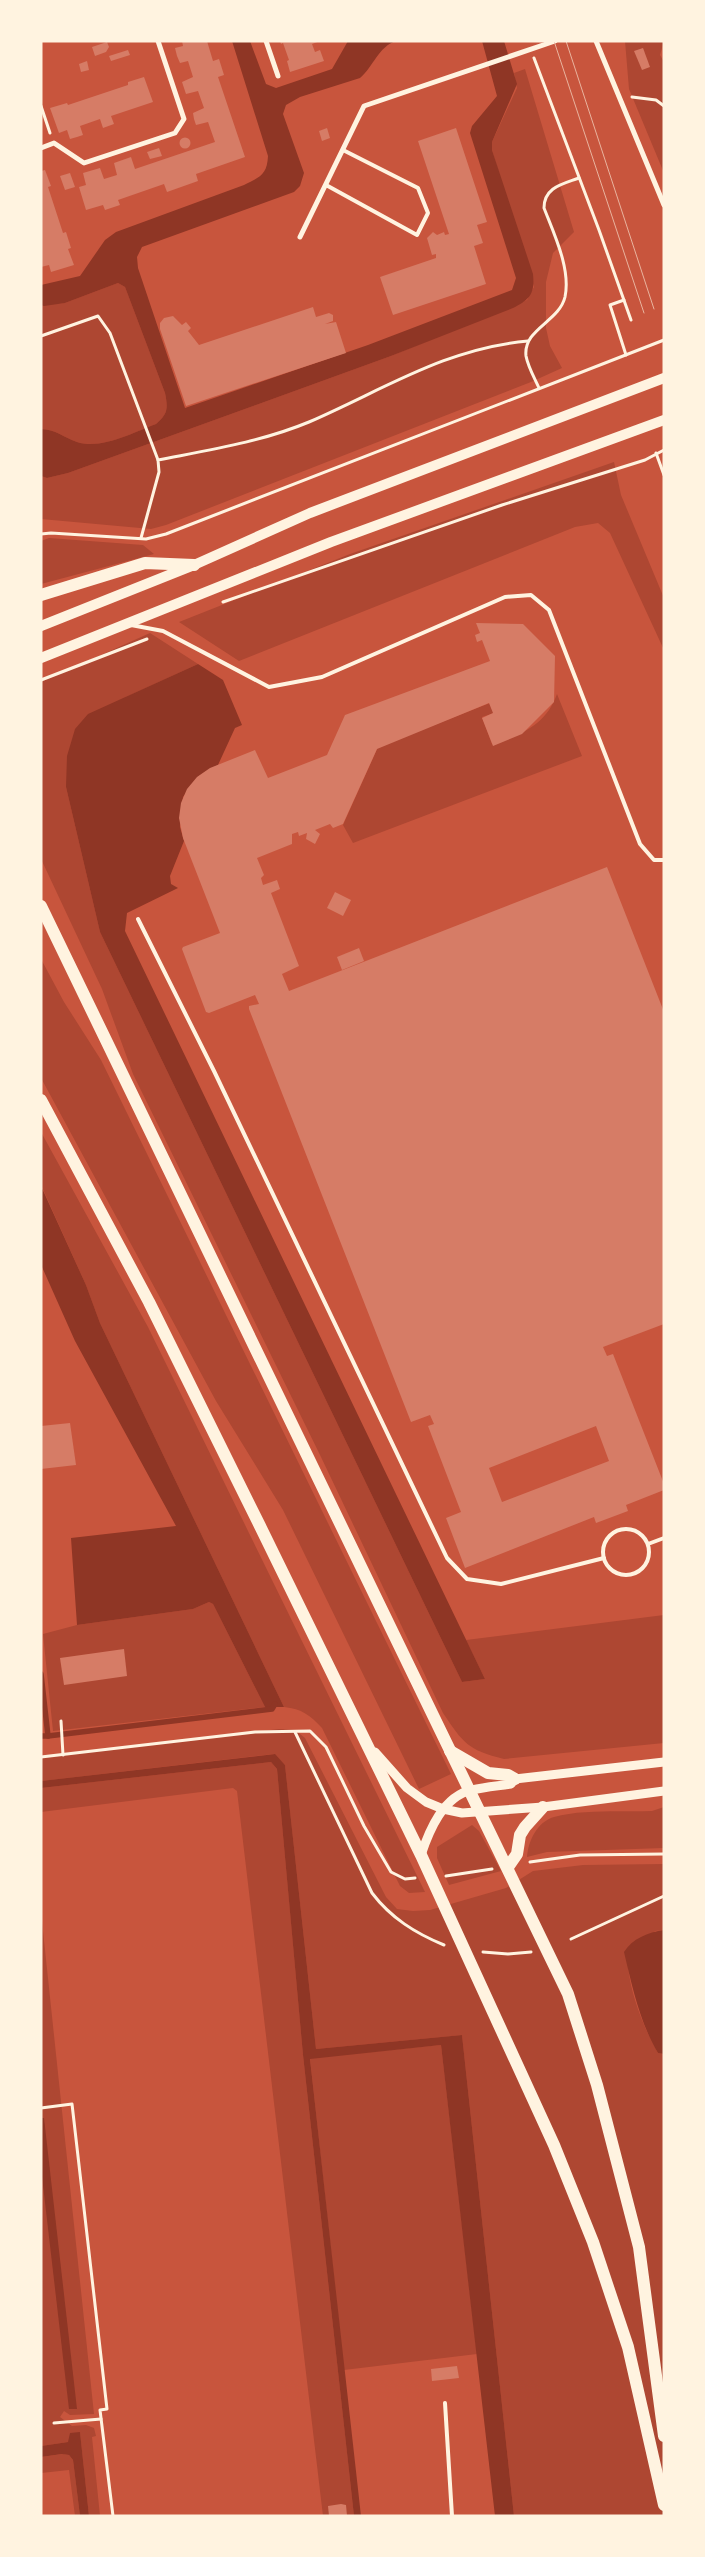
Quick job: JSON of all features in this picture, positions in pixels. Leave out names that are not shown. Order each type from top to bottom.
[{"type":"main road","points":[[41,626],[194,565],[310,513],[664,378]]},
{"type":"main road","points":[[41,658],[331,542],[664,420]]},
{"type":"main road","points":[[41,594],[145,563],[194,565]]},
{"type":"main road","points":[[41,906],[568,1994],[597,2085],[638,2247],[664,2436]]},
{"type":"main road","points":[[41,1100],[153,1310],[260,1526],[361,1737],[421,1855],[554,2145],[593,2242],[628,2346],[664,2506]]},
{"type":"main road","points":[[450,1751],[488,1774],[508,1775],[515,1779]]},
{"type":"main road","points":[[508,1867],[517,1854],[520,1836],[525,1827],[543,1807]]},
{"type":"street","points":[[41,148],[54,143],[84,163],[175,133],[184,119],[158,41]]},
{"type":"street","points":[[266,41],[278,76]]},
{"type":"street","points":[[300,237],[364,106],[555,41]]},
{"type":"street","points":[[596,41],[664,204]]},
{"type":"street","points":[[361,1737],[406,1788],[426,1802],[443,1809],[462,1813],[543,1807],[664,1791]]},
{"type":"street","points":[[421,1855],[428,1833],[443,1809],[470,1790],[511,1784],[515,1779],[664,1762]]},
{"type":"lane","points":[[326,185],[417,235],[428,213],[418,188],[343,150]]},
{"type":"lane","points":[[123,624],[164,632],[269,687],[322,677],[505,598],[531,594],[549,610],[640,844],[654,860],[664,860]]},
{"type":"lane","points":[[138,919],[214,1071],[447,1558],[467,1579],[501,1584],[604,1558]]},
{"type":"lane","points":[[622,1530],[638,1532],[648,1544],[648,1561],[638,1572],[631,1575],[617,1574],[608,1567],[604,1558],[603,1550],[607,1539],[614,1532],[622,1530]]},
{"type":"lane","points":[[648,1544],[664,1538]]},
{"type":"lane","points":[[445,2403],[452,2516]]},
{"type":"path","points":[[531,48],[631,320]]},
{"type":"path","points":[[618,95],[656,100],[664,106]]},
{"type":"path","points":[[41,106],[54,143]]},
{"type":"path","points":[[539,388],[526,358],[528,341],[534,333],[559,311],[565,298],[566,277],[544,208],[544,200],[552,189],[579,178]]},
{"type":"path","points":[[624,300],[610,305],[626,355]]},
{"type":"path","points":[[41,336],[98,316],[110,333],[158,460],[159,472],[141,538]]},
{"type":"path","points":[[41,534],[141,538],[166,534],[664,340]]},
{"type":"path","points":[[158,460],[272,435],[316,419],[435,362],[467,352],[528,341]]},
{"type":"path","points":[[222,602],[502,505],[645,460],[664,450]]},
{"type":"path","points":[[656,453],[664,475]]},
{"type":"path","points":[[41,680],[164,632]]},
{"type":"path","points":[[61,1720],[63,1755]]},
{"type":"path","points":[[41,1757],[255,1732],[310,1731],[326,1747],[368,1834],[391,1872],[405,1879],[430,1878],[580,1855],[664,1854]]},
{"type":"path","points":[[295,1732],[372,1892],[386,1910],[421,1935],[444,1945]]},
{"type":"path","points":[[571,1939],[664,1896]]},
{"type":"path","points":[[483,1952],[508,1954],[534,1952]]},
{"type":"path","points":[[41,2108],[72,2104],[107,2409],[100,2410],[112,2516]]},
{"type":"path","points":[[54,2423],[101,2419]]},
{"type":"shaded area","points":[[232,41],[250,41],[266,84],[276,88],[332,69],[348,41],[396,41],[380,52],[360,78],[300,97],[286,105],[283,114],[304,173],[300,186],[294,192],[142,247],[137,257],[138,268],[185,408],[368,345],[512,290],[516,278],[470,133],[472,126],[497,96],[482,41],[504,41],[517,84],[492,142],[492,150],[533,274],[532,291],[524,302],[513,308],[391,356],[68,473],[47,478],[41,476],[41,429],[55,432],[77,442],[96,444],[117,439],[156,424],[165,414],[167,403],[165,393],[125,287],[118,283],[65,303],[44,306],[41,305],[41,285],[80,276],[105,240],[116,232],[244,185],[262,175],[268,156]]},
{"type":"shaded area","points":[[625,41],[664,41],[660,55],[664,62],[664,173],[629,89]]},
{"type":"shaded area","points":[[525,69],[574,232],[553,253],[546,282],[546,328],[550,346],[562,368],[531,382],[166,525],[151,529],[41,519],[41,476],[47,478],[68,473],[391,356],[527,300],[534,287],[492,150],[492,142],[517,88],[514,73]]},
{"type":"shaded area","points":[[118,283],[125,287],[165,393],[167,407],[165,414],[156,424],[117,439],[96,444],[77,442],[55,432],[41,429],[41,305],[65,303]]},
{"type":"shaded area","points":[[614,462],[621,495],[664,598],[664,650],[610,533],[598,523],[575,527],[239,661],[179,622],[350,554]]},
{"type":"shaded area","points":[[49,538],[143,545],[154,554],[41,584],[41,541]]},
{"type":"shaded area","points":[[150,633],[198,664],[126,697],[66,787],[100,932],[462,1682],[485,1679],[466,1640],[664,1615],[664,1743],[504,1759],[474,1748],[467,1744],[456,1732],[443,1713],[321,1457],[133,1074],[102,989],[41,859],[41,682]]},
{"type":"shaded area","points":[[198,664],[223,680],[242,725],[235,728],[218,765],[199,776],[183,797],[180,827],[184,841],[170,876],[171,884],[178,888],[127,913],[125,931],[485,1679],[462,1682],[100,932],[66,787],[67,756],[75,729],[88,714]]},
{"type":"shaded area","points":[[557,694],[582,756],[353,843],[343,825],[378,747],[490,703],[494,713],[482,717],[492,744],[513,737],[539,721],[552,705]]},
{"type":"shaded area","points":[[41,959],[64,1002],[101,1060],[451,1774],[419,1789],[283,1510],[216,1401],[41,1078]]},
{"type":"shaded area","points":[[41,1132],[148,1327],[425,1892],[409,1893],[400,1886],[322,1728],[305,1713],[284,1707],[100,1323],[86,1285],[41,1185]]},
{"type":"shaded area","points":[[41,1186],[86,1285],[100,1323],[284,1707],[265,1707],[213,1604],[209,1602],[193,1609],[77,1625],[71,1538],[176,1526],[75,1341],[42,1267]]},
{"type":"shaded area","points":[[209,1602],[213,1604],[265,1707],[53,1731],[43,1634],[77,1625],[193,1609]]},
{"type":"shaded area","points":[[279,1729],[295,1730],[305,1738],[386,1897],[397,1909],[413,1911],[430,1910],[506,1888],[533,1871],[583,1865],[664,1864],[664,1930],[655,1931],[628,1967],[632,1989],[643,2023],[658,2053],[664,2054],[664,2516],[514,2516],[462,2035],[316,2049],[285,1765],[274,1754],[41,1781],[41,1757]]},
{"type":"shaded area","points":[[275,1754],[285,1765],[316,2049],[462,2035],[514,2516],[495,2516],[441,2045],[310,2059],[361,2516],[354,2516],[303,2055],[277,1769],[271,1762],[41,1788],[41,1781]]},
{"type":"shaded area","points":[[271,1762],[277,1769],[303,2055],[354,2516],[323,2516],[237,1791],[233,1788],[41,1812],[41,1788]]},
{"type":"shaded area","points":[[664,1807],[664,1848],[547,1852],[527,1857],[534,1833],[548,1819],[565,1814],[652,1811]]},
{"type":"shaded area","points":[[472,1825],[479,1831],[501,1871],[449,1885],[437,1858],[437,1847]]},
{"type":"shaded area","points":[[41,1912],[94,2414],[70,2415],[64,2411],[60,2417],[72,2426],[86,2425],[94,2428],[96,2436],[92,2437],[100,2516],[89,2516],[80,2432],[68,2442],[41,2446]]},
{"type":"shaded area","points":[[664,1930],[664,2054],[658,2053],[646,2029],[637,2004],[624,1952],[631,1943],[641,1937],[652,1932]]},
{"type":"shaded area","points":[[441,2045],[477,2354],[344,2370],[310,2058]]},
{"type":"shaded area","points":[[41,2118],[44,2118],[77,2409],[69,2409],[41,2168]]},
{"type":"shaded area","points":[[80,2432],[89,2516],[80,2516],[73,2460],[69,2455],[41,2457],[41,2446],[68,2442],[70,2433]]},
{"type":"shaded area","points":[[69,2455],[73,2460],[80,2516],[75,2516],[69,2470],[41,2473],[41,2457]]},
{"type":"building","points":[[182,41],[207,41],[213,61],[219,59],[224,75],[218,77],[245,157],[196,174],[198,181],[167,192],[164,184],[118,200],[120,205],[105,210],[103,205],[86,210],[79,187],[86,185],[83,173],[100,168],[104,179],[117,175],[114,163],[131,157],[135,169],[215,142],[208,122],[196,125],[194,119],[193,113],[204,108],[198,91],[186,94],[182,82],[193,77],[188,61],[180,63],[177,56],[175,48],[183,46]]},
{"type":"building","points":[[280,41],[320,41],[312,44],[315,52],[320,50],[324,61],[290,72],[287,61],[289,60],[283,43],[281,44]]},
{"type":"building","points":[[107,42],[109,47],[106,52],[95,56],[92,47]]},
{"type":"building","points":[[643,48],[650,67],[642,70],[634,51]]},
{"type":"building","points":[[128,50],[130,55],[111,61],[109,56]]},
{"type":"building","points":[[87,61],[89,70],[81,72],[79,64]]},
{"type":"building","points":[[144,77],[153,102],[111,116],[114,124],[103,128],[100,119],[80,126],[83,135],[77,137],[70,139],[67,130],[59,133],[50,108],[67,103],[68,105],[128,85],[128,82]]},
{"type":"building","points":[[327,128],[330,138],[322,141],[319,131]]},
{"type":"building","points":[[456,128],[487,222],[477,225],[483,243],[474,246],[486,284],[393,315],[380,277],[436,258],[436,254],[432,255],[427,238],[433,232],[437,235],[444,232],[445,235],[449,234],[418,141]]},
{"type":"building","points":[[185,137],[191,143],[185,149],[179,143]]},
{"type":"building","points":[[159,148],[162,156],[150,159],[147,152]]},
{"type":"building","points":[[45,170],[51,186],[48,187],[63,233],[66,232],[71,248],[68,249],[74,265],[51,272],[49,265],[41,267],[41,171]]},
{"type":"building","points":[[70,173],[75,187],[65,190],[60,176]]},
{"type":"building","points":[[313,307],[316,317],[329,313],[333,315],[333,321],[325,324],[336,322],[346,353],[186,406],[160,329],[160,323],[164,318],[173,316],[182,325],[186,322],[191,328],[188,331],[199,345]]},
{"type":"building","points":[[476,623],[523,624],[555,656],[554,702],[522,734],[493,746],[482,718],[493,713],[489,703],[377,749],[343,824],[333,828],[330,824],[315,830],[320,834],[315,844],[306,839],[307,833],[299,836],[298,832],[292,834],[292,844],[257,858],[264,875],[261,878],[263,885],[277,880],[280,889],[271,893],[299,966],[282,974],[289,991],[607,867],[664,1012],[664,1324],[603,1347],[607,1356],[613,1354],[664,1484],[664,1490],[626,1505],[628,1511],[596,1523],[594,1517],[465,1568],[446,1518],[461,1512],[428,1426],[434,1424],[430,1415],[411,1422],[249,1009],[249,1006],[259,1004],[255,995],[209,1013],[206,1012],[182,949],[220,933],[183,838],[179,818],[181,803],[187,789],[197,777],[210,768],[255,750],[268,778],[327,755],[345,715],[490,661],[482,640],[477,642],[475,635],[480,633]],"holes":[[[596,1426],[609,1461],[502,1502],[489,1468]]]},
{"type":"building","points":[[335,892],[351,900],[343,916],[327,908]]},
{"type":"building","points":[[359,948],[364,961],[342,970],[337,957]]},
{"type":"building","points":[[70,1423],[76,1465],[41,1469],[41,1426]]},
{"type":"building","points":[[124,1649],[127,1676],[64,1685],[60,1658]]},
{"type":"building","points":[[457,2366],[459,2378],[432,2381],[431,2369]]},
{"type":"building","points":[[346,2505],[347,2516],[329,2516],[328,2506]]},
{"type":"waterway","points":[[41,1674],[48,1736],[41,1736]]},
{"type":"waterway","points":[[48,1736],[272,1709],[275,1704]]},
{"type":"tram line","points":[[554,41],[644,313]]},
{"type":"tram line","points":[[566,41],[654,309]]}]
